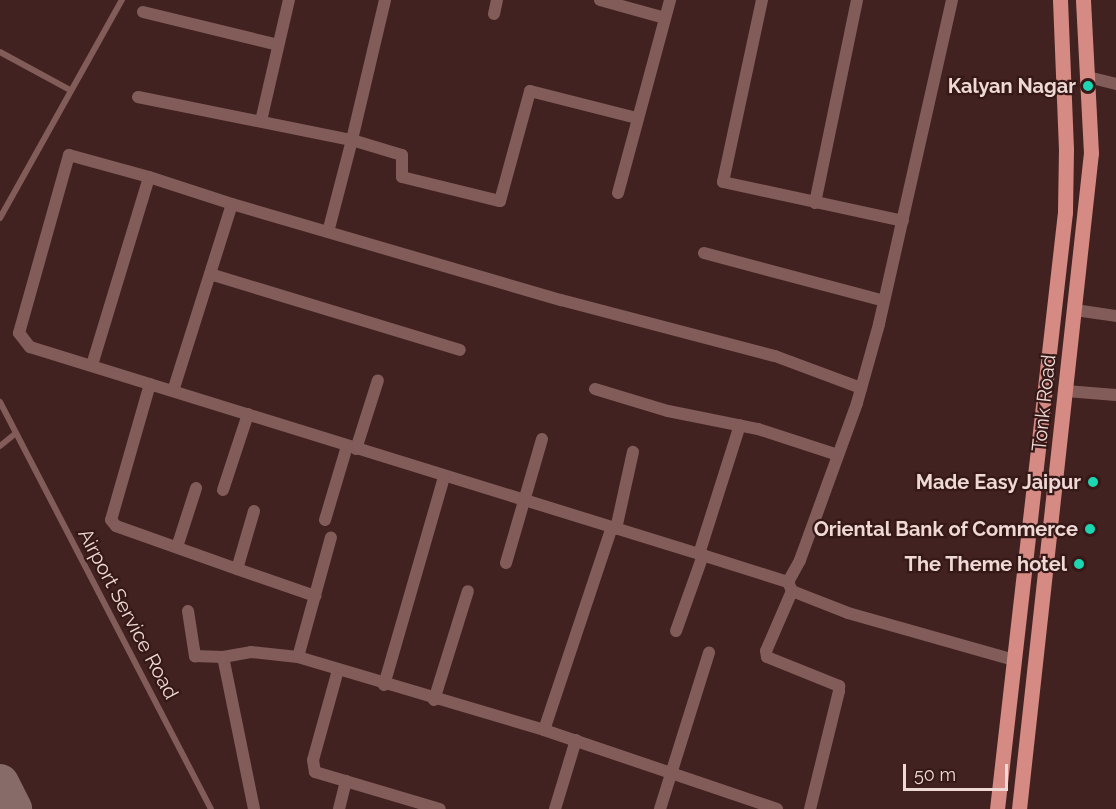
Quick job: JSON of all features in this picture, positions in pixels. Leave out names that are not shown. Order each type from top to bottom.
[{"type":"main road","name":"Tonk Road","points":[[997,809],[1065,212],[1066,149],[1060,0]]},
{"type":"main road","name":"Tonk Road","points":[[1018,809],[1091,153],[1083,0]]},
{"type":"street","points":[[261,121],[289,0]]},
{"type":"street","points":[[328,232],[385,0]]},
{"type":"street","points":[[494,14],[497,0]]},
{"type":"street","points":[[600,0],[665,18]]},
{"type":"street","points":[[618,193],[670,0]]},
{"type":"street","points":[[762,0],[723,182],[903,221]]},
{"type":"street","points":[[815,203],[857,0]]},
{"type":"street","points":[[810,809],[839,691],[838,686],[767,657],[766,651],[861,388],[903,221],[952,0]]},
{"type":"street","points":[[143,12],[278,45]]},
{"type":"street","points":[[1088,77],[1116,84]]},
{"type":"street","points":[[138,97],[352,140],[402,155],[402,177],[497,201],[502,197],[530,91],[638,118]]},
{"type":"street","points":[[861,388],[775,356],[561,300],[69,155],[19,333],[30,347],[701,555],[790,587],[848,613],[1014,660]]},
{"type":"street","points":[[92,365],[149,177]]},
{"type":"street","points":[[173,391],[232,204]]},
{"type":"street","points":[[704,253],[884,302]]},
{"type":"street","points":[[210,274],[460,350]]},
{"type":"street","points":[[1075,310],[1116,316]]},
{"type":"street","points":[[325,520],[378,380]]},
{"type":"street","points":[[150,384],[111,520],[116,526],[315,596]]},
{"type":"street","points":[[595,389],[668,411],[740,425],[838,455]]},
{"type":"street","points":[[1066,391],[1116,395]]},
{"type":"street","points":[[223,490],[248,414]]},
{"type":"street","points":[[676,631],[740,425]]},
{"type":"street","points":[[506,563],[542,439]]},
{"type":"street","points":[[544,730],[614,528],[633,452]]},
{"type":"street","points":[[384,685],[444,477]]},
{"type":"street","points":[[177,547],[196,488]]},
{"type":"street","points":[[237,569],[254,511]]},
{"type":"street","points":[[298,657],[331,537]]},
{"type":"street","points":[[434,700],[468,591]]},
{"type":"street","points":[[188,611],[195,656],[223,657],[251,652],[298,657],[434,700],[576,740],[777,809]]},
{"type":"street","points":[[660,809],[674,772],[709,653]]},
{"type":"street","points":[[223,657],[254,809]]},
{"type":"street","points":[[338,670],[313,760],[315,772],[440,809]]},
{"type":"street","points":[[555,809],[576,740]]},
{"type":"street","points":[[339,809],[346,781]]},
{"type":"lane","points":[[0,218],[69,90],[122,0]]},
{"type":"lane","points":[[0,52],[69,90]]},
{"type":"lane","name":"Airport Service Road","points":[[0,402],[211,809]]},
{"type":"lane","points":[[0,446],[15,434]]},
{"type":"taxiway","points":[[0,783],[13,809]]},
{"type":"place","name":"Kalyan Nagar","points":[[1088,86]]},
{"type":"place","name":"Made Easy Jaipur","points":[[1093,482]]},
{"type":"place","name":"Oriental Bank of Commerce","points":[[1090,529]]},
{"type":"place","name":"The Theme hotel","points":[[1079,564]]}]
